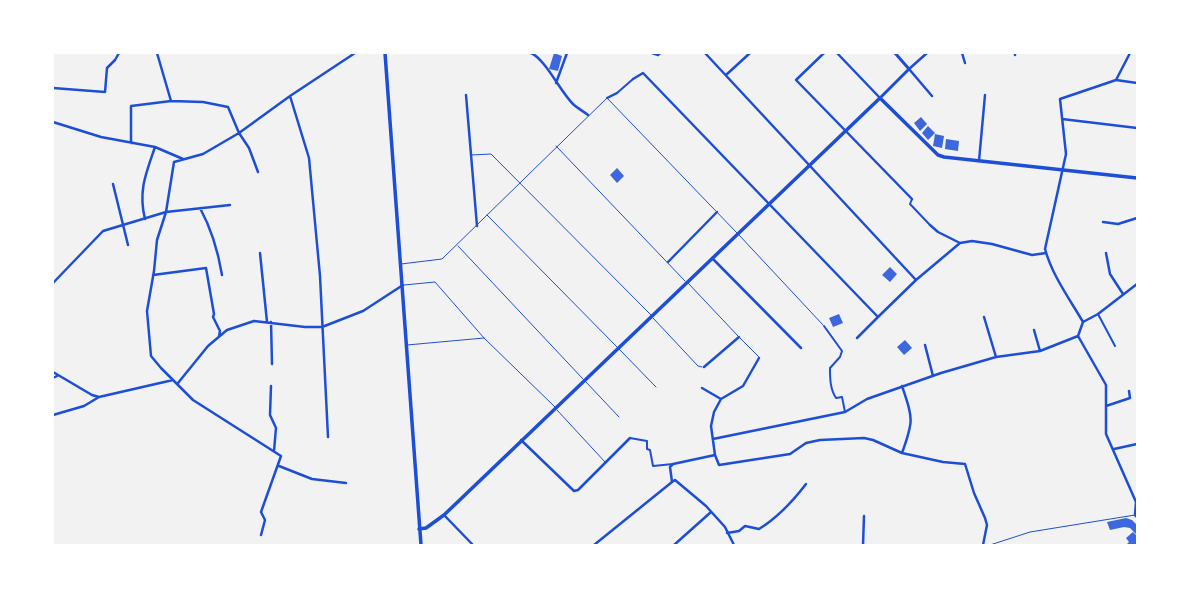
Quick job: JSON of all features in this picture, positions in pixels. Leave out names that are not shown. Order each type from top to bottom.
[{"type":"main road","points":[[385,53],[421,545]]},
{"type":"main road","points":[[419,530],[426,528],[444,514],[880,98],[938,155],[944,157],[1137,178]]},
{"type":"street","points":[[53,88],[105,92],[107,68],[115,60],[119,53]]},
{"type":"street","points":[[158,53],[171,101]]},
{"type":"street","points":[[261,535],[264,520],[261,512],[279,466],[281,456],[192,400],[178,383],[161,368],[151,356],[147,311],[157,240],[166,212],[174,162],[202,154],[239,133],[290,96],[355,53]]},
{"type":"street","points":[[531,53],[539,55],[556,83],[574,105],[587,117]]},
{"type":"street","points":[[556,83],[567,53]]},
{"type":"street","points":[[652,53],[658,55],[660,53]]},
{"type":"street","points":[[705,53],[916,280]]},
{"type":"street","points":[[726,75],[750,53]]},
{"type":"street","points":[[824,53],[796,80],[912,199],[910,204],[930,225],[938,232],[960,243]]},
{"type":"street","points":[[837,53],[880,98],[927,53]]},
{"type":"street","points":[[895,53],[932,96]]},
{"type":"street","points":[[962,53],[965,63]]},
{"type":"street","points":[[1116,80],[1130,53]]},
{"type":"street","points":[[607,98],[642,73],[878,317]]},
{"type":"street","points":[[1083,322],[1061,285],[1045,248],[1066,154],[1060,99],[1116,80],[1137,83]]},
{"type":"street","points":[[466,95],[476,226]]},
{"type":"street","points":[[979,161],[985,95]]},
{"type":"street","points":[[290,96],[309,158],[322,327],[328,437]]},
{"type":"street","points":[[131,143],[129,114],[131,106],[171,101],[203,102],[228,107],[239,133],[249,148],[258,172]]},
{"type":"street","points":[[1062,119],[1137,128]]},
{"type":"street","points":[[53,122],[102,137],[155,148],[183,160]]},
{"type":"street","points":[[145,219],[141,205],[143,182],[155,148]]},
{"type":"street","points":[[113,184],[122,226],[128,245]]},
{"type":"street","points":[[53,283],[103,231],[166,212],[230,205]]},
{"type":"street","points":[[200,208],[209,226],[222,275]]},
{"type":"street","points":[[668,262],[717,212]]},
{"type":"street","points":[[1103,222],[1118,224],[1137,218]]},
{"type":"street","points":[[857,338],[916,280],[960,243],[972,241],[992,244],[1032,255],[1046,253]]},
{"type":"street","points":[[260,252],[267,322]]},
{"type":"street","points":[[1106,252],[1110,274],[1123,294]]},
{"type":"street","points":[[712,258],[801,348]]},
{"type":"street","points":[[153,275],[206,268],[214,314],[213,317],[220,331],[219,336]]},
{"type":"street","points":[[713,439],[845,412],[867,399],[933,376],[996,357],[1040,351],[1078,336],[1083,322],[1098,314],[1137,284]]},
{"type":"street","points":[[178,383],[208,346],[227,330],[235,326],[254,321],[271,322],[305,328],[322,327],[364,311],[402,285]]},
{"type":"street","points":[[1098,314],[1115,346]]},
{"type":"street","points":[[984,317],[996,357]]},
{"type":"street","points":[[271,322],[272,364]]},
{"type":"street","points":[[824,326],[842,351],[840,357],[830,368],[830,377],[833,394],[836,398],[842,397],[845,412]]},
{"type":"street","points":[[1034,330],[1040,351]]},
{"type":"street","points":[[1078,336],[1106,385],[1106,434],[1114,449],[1136,502],[1136,516]]},
{"type":"street","points":[[704,367],[739,337]]},
{"type":"street","points":[[925,345],[933,376]]},
{"type":"street","points":[[759,358],[743,386],[721,399],[714,412],[711,426],[715,455],[719,465],[790,454],[806,443],[820,440],[864,438],[873,440],[902,453],[943,462],[965,464],[974,493],[985,518],[986,529],[983,545]]},
{"type":"street","points":[[53,372],[57,376],[92,395],[100,397]]},
{"type":"street","points":[[53,378],[57,376]]},
{"type":"street","points":[[53,415],[84,406],[100,397],[174,380]]},
{"type":"street","points":[[272,386],[270,415],[276,428],[274,451]]},
{"type":"street","points":[[902,386],[912,417],[911,427],[902,453]]},
{"type":"street","points":[[702,388],[721,399]]},
{"type":"street","points":[[1106,406],[1130,398],[1129,391]]},
{"type":"street","points":[[521,440],[574,491],[578,490],[630,438],[647,441],[646,449],[650,450],[653,466],[673,464],[715,455]]},
{"type":"street","points":[[1114,449],[1137,444]]},
{"type":"street","points":[[672,482],[670,468],[673,464]]},
{"type":"street","points":[[279,466],[312,479],[346,483]]},
{"type":"street","points":[[594,545],[675,480],[725,526],[734,545]]},
{"type":"street","points":[[727,533],[739,532],[745,526],[758,529],[769,522],[796,497],[806,484]]},
{"type":"street","points":[[674,545],[711,512]]},
{"type":"street","points":[[444,514],[473,545]]},
{"type":"street","points":[[863,545],[864,516]]},
{"type":"lane","points":[[401,264],[442,259],[556,146],[607,98],[738,233],[824,326]]},
{"type":"lane","points":[[556,146],[759,358]]},
{"type":"lane","points":[[471,155],[491,154],[651,316],[698,366],[704,367]]},
{"type":"lane","points":[[487,215],[656,388]]},
{"type":"lane","points":[[457,245],[619,417]]},
{"type":"lane","points":[[402,285],[435,282],[484,338],[555,407],[606,462]]},
{"type":"lane","points":[[407,345],[484,338]]},
{"type":"lane","points":[[990,545],[1030,532],[1136,516]]},
{"type":"building","points":[[554,53],[562,56],[558,71],[549,69]]},
{"type":"building","points":[[921,117],[927,124],[920,131],[914,123]]},
{"type":"building","points":[[928,126],[935,133],[928,140],[922,133]]},
{"type":"building","points":[[935,134],[944,136],[942,148],[933,146]]},
{"type":"building","points":[[946,139],[959,141],[958,151],[945,149]]},
{"type":"building","points":[[617,168],[624,176],[617,183],[610,175]]},
{"type":"building","points":[[890,267],[897,274],[890,282],[882,275]]},
{"type":"building","points":[[839,314],[843,323],[833,327],[829,318]]},
{"type":"building","points":[[905,340],[912,348],[904,355],[897,347]]},
{"type":"building","points":[[1126,518],[1132,520],[1137,525],[1137,535],[1130,528],[1124,527],[1110,530],[1107,522]]},
{"type":"building","points":[[1133,532],[1137,536],[1137,544],[1126,545],[1129,542],[1126,538]]}]
